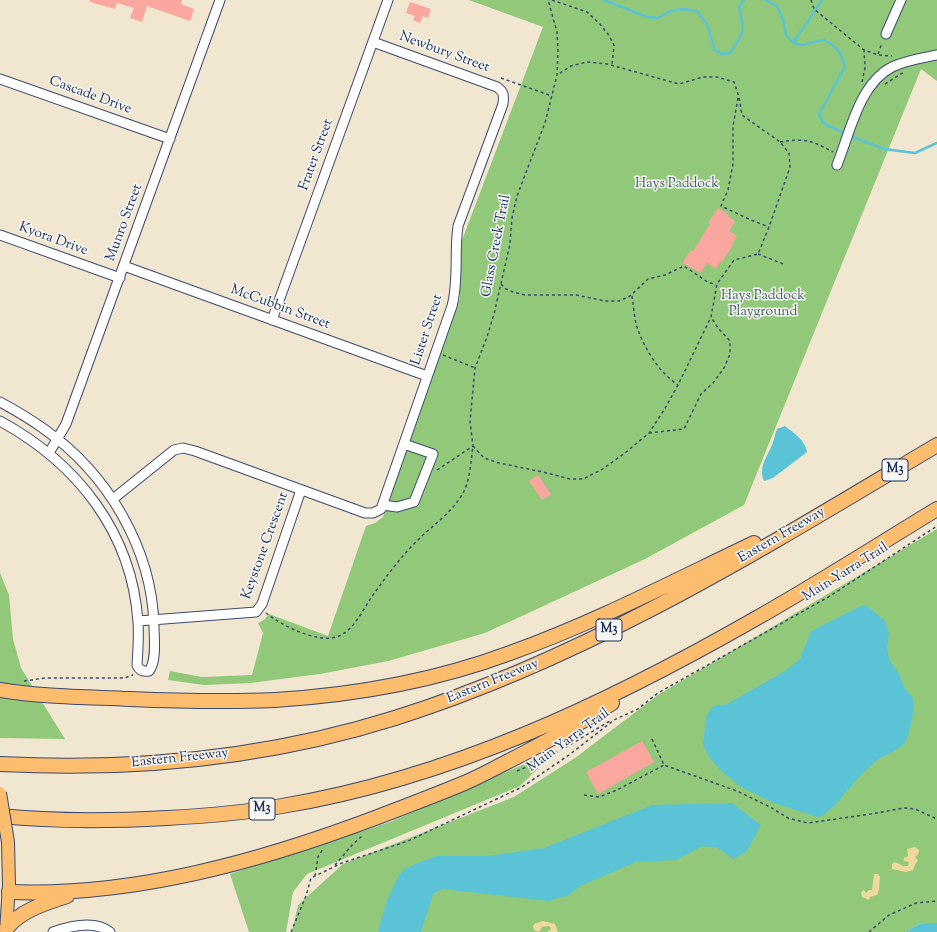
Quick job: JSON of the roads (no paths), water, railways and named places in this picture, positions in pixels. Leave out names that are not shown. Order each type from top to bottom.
[{"type":"highway","name":"Eastern Freeway","points":[[0,764],[50,766],[129,764],[216,756],[303,742],[394,718],[439,703],[498,681],[592,639],[698,584],[937,445]]},
{"type":"highway","points":[[0,690],[21,687],[76,697],[204,701],[276,700],[376,688],[444,674],[510,653],[582,624],[853,495]]},
{"type":"highway","name":"M3","points":[[0,816],[32,819],[115,821],[208,816],[282,807],[362,789],[408,776],[514,738],[613,695],[756,619],[937,509]]},
{"type":"highway","points":[[6,930],[13,920],[22,914],[58,899],[83,891],[179,876],[231,864],[331,834],[410,805],[464,783],[532,749],[589,718],[673,664]]},
{"type":"highway","points":[[0,696],[21,687]]},
{"type":"highway","points":[[6,890],[83,891]]},
{"type":"main road","points":[[0,793],[8,842],[6,930]]},
{"type":"street","name":"Munro Street","points":[[49,453],[66,424],[220,0]]},
{"type":"street","name":"Frater Street","points":[[272,320],[388,0]]},
{"type":"street","points":[[886,34],[901,0]]},
{"type":"street","name":"Newbury Street","points":[[373,42],[497,87],[504,94]]},
{"type":"street","points":[[837,165],[866,92],[874,81],[893,66],[937,55]]},
{"type":"street","name":"Cascade Drive","points":[[0,79],[170,140]]},
{"type":"street","name":"Lister Street","points":[[383,505],[452,306],[455,291],[456,242],[458,226],[503,104],[504,94]]},
{"type":"street","name":"Kyora Drive","points":[[0,235],[120,278]]},
{"type":"street","name":"McCubbin Street","points":[[124,266],[427,376]]},
{"type":"street","points":[[0,402],[31,420],[76,455],[93,473],[113,499],[128,526],[138,548],[150,589],[154,620],[153,664],[149,671],[144,672],[138,668],[137,665],[138,622],[136,604],[126,563],[106,519],[82,486],[49,453],[24,434],[0,421]]},
{"type":"street","points":[[383,505],[397,507],[414,502],[433,454],[404,444]]},
{"type":"street","name":"Keystone Crescent","points":[[113,499],[174,450],[183,448],[195,451],[365,513],[378,512],[383,505]]},
{"type":"street","name":"Keystone Crescent","points":[[138,622],[254,613],[259,609],[301,490]]},
{"type":"street","points":[[53,932],[69,926],[87,925],[106,929],[110,932]]},
{"type":"water","points":[[785,426],[802,440],[807,452],[773,478],[764,481],[762,472],[764,463],[777,429]]},
{"type":"water","points":[[863,605],[868,607],[885,621],[889,634],[887,647],[889,659],[900,676],[904,687],[913,698],[914,710],[908,736],[905,742],[901,747],[877,760],[859,777],[835,805],[822,816],[817,817],[774,803],[741,787],[720,770],[709,757],[703,745],[706,717],[713,706],[727,704],[785,671],[800,659],[811,631]]},
{"type":"water","points":[[732,803],[761,825],[747,851],[733,859],[718,848],[702,846],[676,860],[636,862],[580,886],[569,895],[548,901],[442,889],[433,894],[421,932],[378,932],[386,903],[399,875],[405,869],[417,863],[437,856],[487,856],[544,848],[652,805]]},
{"type":"water","points":[[937,923],[937,932],[905,932],[919,924]]},
{"type":"waterway","points":[[604,0],[647,17],[658,18],[668,12],[677,10],[686,9],[697,11],[707,24],[714,49],[721,54],[730,53],[741,36],[742,21],[739,7],[744,0]]},
{"type":"waterway","points":[[765,0],[777,6],[783,19],[786,35],[793,43],[802,45],[824,40],[832,45],[842,57],[845,67],[819,114],[823,123],[846,134]]},
{"type":"waterway","points":[[793,43],[822,0]]},
{"type":"waterway","points":[[850,136],[884,149],[915,153],[937,143]]},
{"type":"park label","name":"Hays Paddock","points":[[677,185]]},
{"type":"park label","name":"Hays Paddock Playground","points":[[763,306]]}]
